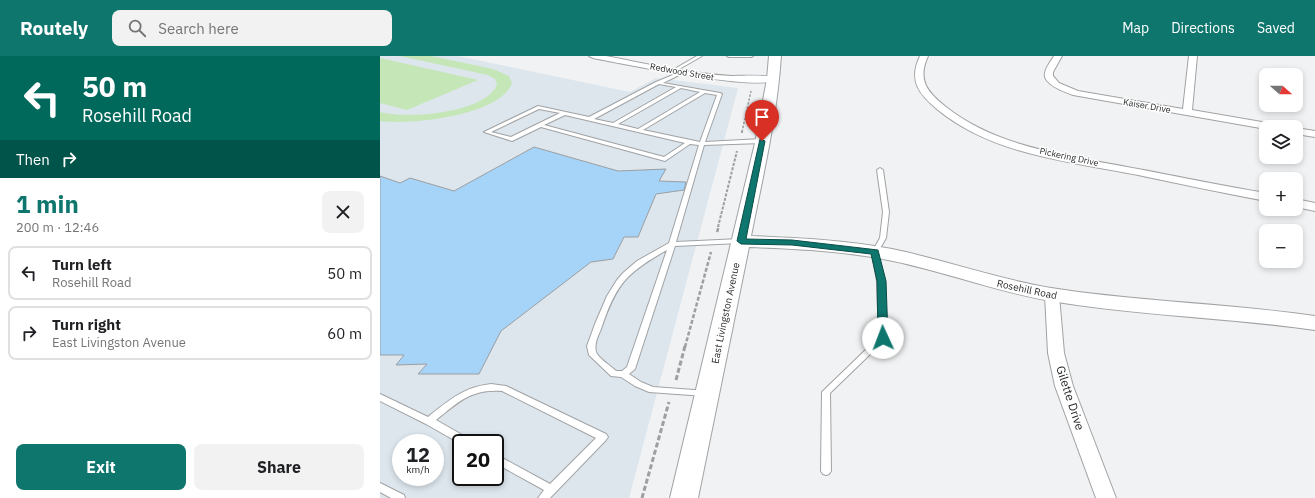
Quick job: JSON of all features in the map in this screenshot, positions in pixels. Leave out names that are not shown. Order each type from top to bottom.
[{"type":"main road","name":"East Livingston Avenue","points":[[684,498],[762,141],[776,56]]},
{"type":"main road","name":"Rosehill Road","points":[[741,241],[792,243],[875,252],[1052,295],[1151,306],[1260,315],[1315,323]]},
{"type":"street","name":"Redwood Street","points":[[592,56],[718,79],[773,79]]},
{"type":"street","name":"Pickering Drive","points":[[924,56],[918,70],[919,83],[928,96],[942,110],[990,136],[1024,147],[1062,156],[1259,196]]},
{"type":"street","name":"Kaiser Drive","points":[[1058,56],[1049,72],[1049,76],[1056,85],[1065,89],[1088,96],[1259,125]]},
{"type":"street","points":[[1187,113],[1193,56]]},
{"type":"street","points":[[1303,132],[1315,134]]},
{"type":"street","points":[[1303,204],[1315,207]]},
{"type":"street","name":"Gilette Drive","points":[[1052,295],[1056,353],[1064,386],[1106,498]]},
{"type":"lane","points":[[590,119],[658,83],[700,56]]},
{"type":"lane","points":[[729,56],[751,56]]},
{"type":"lane","points":[[658,83],[719,93],[720,95],[702,144],[672,244],[631,369],[623,374],[614,374],[594,355],[590,346],[614,288],[624,275],[639,263],[672,244],[741,241]]},
{"type":"lane","points":[[614,124],[680,87]]},
{"type":"lane","points":[[638,130],[704,91]]},
{"type":"lane","points":[[564,113],[512,139],[486,132],[538,107],[702,144],[762,141]]},
{"type":"lane","points":[[540,125],[665,159],[689,142]]},
{"type":"lane","points":[[826,471],[826,392],[883,338],[881,281],[875,252],[883,238],[886,212],[880,170]]},
{"type":"lane","points":[[623,374],[638,384],[652,390],[708,393]]},
{"type":"lane","points":[[429,421],[457,399],[475,389],[490,386],[503,388],[603,437],[543,498]]},
{"type":"lane","points":[[380,397],[452,434]]},
{"type":"lane","points":[[504,463],[552,490]]},
{"type":"lane","points":[[380,487],[400,498]]},
{"type":"path","points":[[642,498],[714,242],[740,142],[754,80]]},
{"type":"shaded area","points":[[380,56],[458,56],[630,92],[656,78],[738,88],[629,498],[380,498]]},
{"type":"green space","points":[[400,56],[431,56],[493,69],[509,76],[512,83],[504,94],[491,103],[473,111],[432,119],[394,122],[380,121],[380,112],[407,115],[443,112],[461,108],[477,102],[489,95],[497,85],[495,79],[488,75]]},
{"type":"green space","points":[[380,58],[478,80],[407,110],[380,103]]},
{"type":"building","points":[[534,147],[618,171],[666,169],[659,181],[686,182],[684,190],[656,194],[638,237],[624,237],[613,259],[591,262],[501,331],[479,374],[418,374],[427,364],[396,365],[404,355],[380,355],[380,176],[400,183],[410,178],[454,191]]},
{"type":"route","points":[[762,141],[741,241],[792,243],[875,252],[881,281],[883,338]]}]
